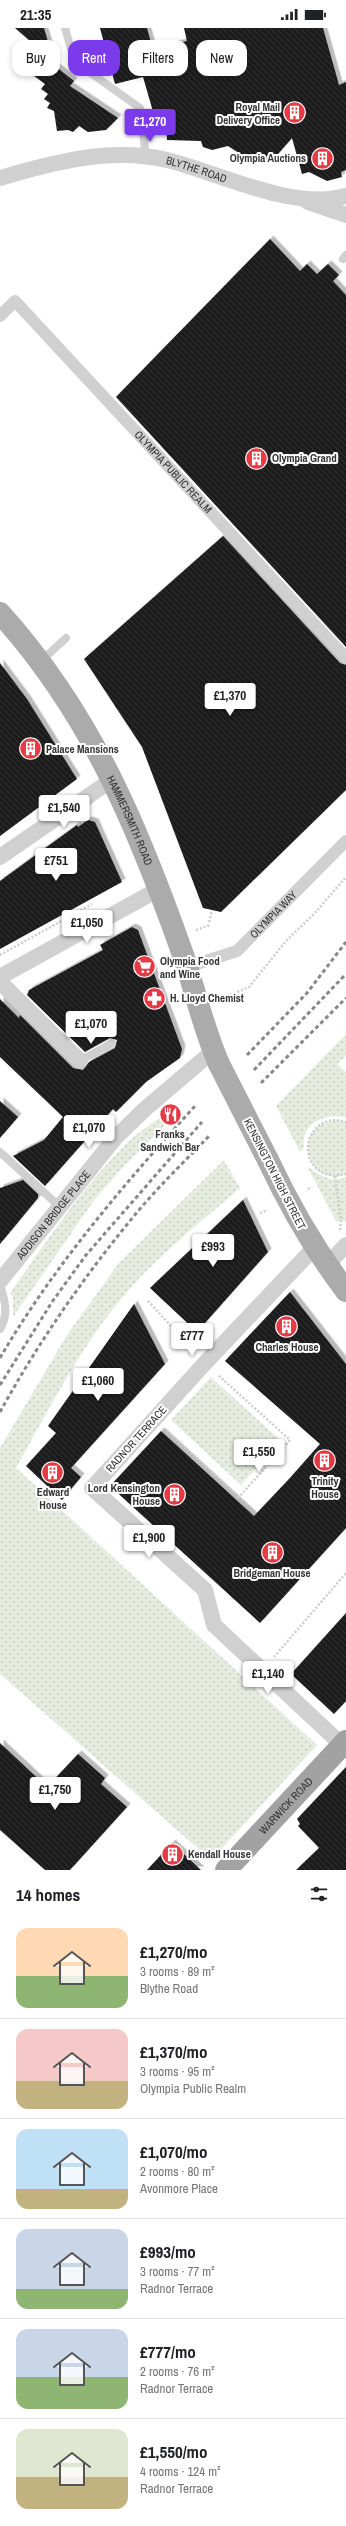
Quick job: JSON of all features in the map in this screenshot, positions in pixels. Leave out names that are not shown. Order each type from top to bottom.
[{"type":"highway","name":"WARWICK ROAD","points":[[226,1870],[344,1743]]},
{"type":"main road","name":"HAMMERSMITH ROAD","points":[[0,613],[41,660],[78,716],[113,779],[159,889],[187,967],[214,1052]]},
{"type":"main road","name":"KENSINGTON HIGH STREET","points":[[214,1052],[286,1199],[314,1248],[346,1291]]},
{"type":"street","name":"BLYTHE ROAD","points":[[0,178],[49,164],[80,158],[107,155],[146,157],[166,160],[298,198],[346,196]]},
{"type":"street","points":[[298,198],[346,215]]},
{"type":"street","name":"OLYMPIA PUBLIC REALM","points":[[0,316],[15,301],[346,658]]},
{"type":"street","points":[[0,857],[113,779]]},
{"type":"street","name":"OLYMPIA WAY","points":[[187,967],[237,951],[346,841]]},
{"type":"street","points":[[80,1061],[0,977],[159,889]]},
{"type":"street","name":"ADDISON BRIDGE PLACE","points":[[0,1281],[59,1206],[130,1122],[214,1052]]},
{"type":"street","points":[[327,1265],[343,1240]]},
{"type":"street","name":"RADNOR TERRACE","points":[[314,1248],[205,1363],[92,1488],[205,1590],[214,1625],[344,1743]]},
{"type":"lane","points":[[65,28],[71,49],[81,66],[140,108],[146,157]]},
{"type":"lane","points":[[41,660],[66,638]]},
{"type":"lane","points":[[80,1061],[112,1043]]},
{"type":"lane","points":[[0,1152],[59,1206]]},
{"type":"lane","points":[[0,1285],[6,1309],[6,1316],[0,1329]]},
{"type":"path","points":[[230,995],[249,987],[286,941],[346,877]]},
{"type":"path","points":[[0,954],[93,903]]},
{"type":"path","points":[[209,922],[212,910]]},
{"type":"path","points":[[196,930],[210,925]]},
{"type":"path","points":[[346,1122],[330,1120],[315,1129],[308,1143],[308,1156],[320,1171],[335,1176],[346,1174]]},
{"type":"path","points":[[335,1176],[342,1221],[343,1240]]},
{"type":"path","points":[[308,1189],[312,1187]]},
{"type":"path","points":[[260,1214],[268,1210]]},
{"type":"path","points":[[148,1301],[205,1363],[290,1440],[239,1496],[154,1420]]},
{"type":"path","points":[[264,1672],[346,1573]]},
{"type":"shaded area","points":[[346,1034],[346,1056],[337,1064],[346,1072],[346,1117],[338,1116],[322,1118],[310,1126],[304,1139],[304,1148],[300,1152],[276,1106]]},
{"type":"shaded area","points":[[159,1118],[165,1125],[125,1165],[95,1199],[13,1317],[13,1296],[10,1293],[64,1218],[92,1181],[123,1147]]},
{"type":"shaded area","points":[[338,1120],[346,1122],[346,1174],[332,1176],[321,1173],[313,1165],[309,1154],[309,1143],[313,1132],[323,1124]]},
{"type":"shaded area","points":[[224,1160],[240,1188],[154,1264],[111,1311],[81,1354],[16,1468],[317,1745],[211,1860],[0,1674],[0,1448],[67,1335],[119,1263]]},
{"type":"shaded area","points":[[307,1166],[330,1179],[340,1179],[346,1177],[346,1221],[336,1221]]},
{"type":"shaded area","points":[[211,1377],[281,1441],[241,1485],[171,1420]]},
{"type":"building","points":[[15,28],[44,28],[48,40],[29,40]]},
{"type":"building","points":[[100,28],[147,28],[150,40],[128,40],[128,76],[188,76],[188,40],[184,28],[323,28],[339,85],[346,82],[346,170],[341,172],[342,177],[327,181],[309,172],[302,174],[292,138],[271,162],[263,164],[245,157],[228,146],[212,150],[203,147],[201,141],[167,140],[166,122],[154,115],[143,77],[115,84],[113,76],[120,76],[120,40],[103,40]]},
{"type":"building","points":[[60,70],[74,81],[70,86],[118,118],[106,130],[88,132],[79,126],[73,132],[68,130],[57,131],[54,111],[47,108],[50,103],[44,99],[48,94],[41,89],[45,84],[34,76],[60,76]]},
{"type":"building","name":"Olympia Grand","points":[[270,239],[300,271],[307,264],[317,274],[328,264],[339,275],[333,281],[346,295],[346,647],[116,397]]},
{"type":"building","points":[[223,536],[340,663],[346,665],[346,790],[221,912],[203,908],[142,747],[84,659]]},
{"type":"building","name":"Palace Mansions","points":[[0,663],[27,699],[77,779],[0,836]]},
{"type":"building","points":[[88,820],[95,822],[122,882],[0,949],[0,881],[77,825],[78,827]]},
{"type":"building","points":[[132,927],[138,930],[182,1049],[180,1058],[146,1082],[116,1112],[113,1109],[45,1186],[13,1156],[44,1140],[63,1117],[0,1057],[0,999],[19,1018],[20,1015],[73,1068],[83,1070],[89,1062],[115,1048],[117,1040],[110,1038],[85,1052],[27,995],[29,990],[103,950],[100,945]]},
{"type":"building","points":[[0,1101],[18,1117],[0,1138]]},
{"type":"building","points":[[23,1180],[38,1194],[38,1198],[0,1244],[0,1188]]},
{"type":"building","points":[[243,1200],[268,1252],[197,1332],[150,1288]]},
{"type":"building","points":[[290,1292],[346,1364],[346,1528],[260,1623],[110,1486],[161,1431],[254,1516],[289,1479],[320,1444],[225,1361]]},
{"type":"building","points":[[134,1304],[165,1364],[71,1468],[81,1477],[62,1500],[26,1466],[56,1433],[48,1426]]},
{"type":"building","points":[[346,1613],[346,1701],[334,1714],[291,1674]]},
{"type":"building","points":[[0,1743],[47,1787],[78,1754],[105,1778],[101,1784],[127,1807],[70,1870],[45,1870],[0,1830]]},
{"type":"building","points":[[346,1767],[346,1870],[296,1870],[319,1848],[298,1826],[300,1824],[297,1819]]},
{"type":"building","name":"Kendall House","points":[[172,1843],[201,1870],[147,1870]]},
{"type":"railway","points":[[247,1055],[307,993],[346,942]]},
{"type":"railway","points":[[254,1070],[346,974]]},
{"type":"railway","points":[[261,1083],[346,998]]},
{"type":"railway","points":[[0,1358],[21,1324],[66,1259],[142,1165],[195,1106]]},
{"type":"railway","points":[[0,1385],[52,1302],[86,1255],[202,1122]]},
{"type":"railway","points":[[0,1412],[47,1333],[82,1282],[147,1200],[210,1135]]},
{"type":"place","name":"Royal Mail Delivery Office","points":[[295,113]]},
{"type":"place","name":"Olympia Auctions","points":[[322,158]]},
{"type":"place","name":"Olympia Grand","points":[[256,458]]},
{"type":"place","name":"Palace Mansions","points":[[30,749]]},
{"type":"place","name":"Olympia Food and Wine","points":[[144,967]]},
{"type":"place","name":"H. Lloyd Chemist","points":[[155,998]]},
{"type":"place","name":"Franks Sandwich Bar","points":[[170,1114]]},
{"type":"place","name":"Charles House","points":[[287,1327]]},
{"type":"place","name":"Trinity House","points":[[325,1461]]},
{"type":"place","name":"Edward House","points":[[53,1472]]},
{"type":"place","name":"Lord Kensington House","points":[[175,1494]]},
{"type":"place","name":"Bridgeman House","points":[[272,1553]]},
{"type":"place","name":"Kendall House","points":[[173,1854]]}]
